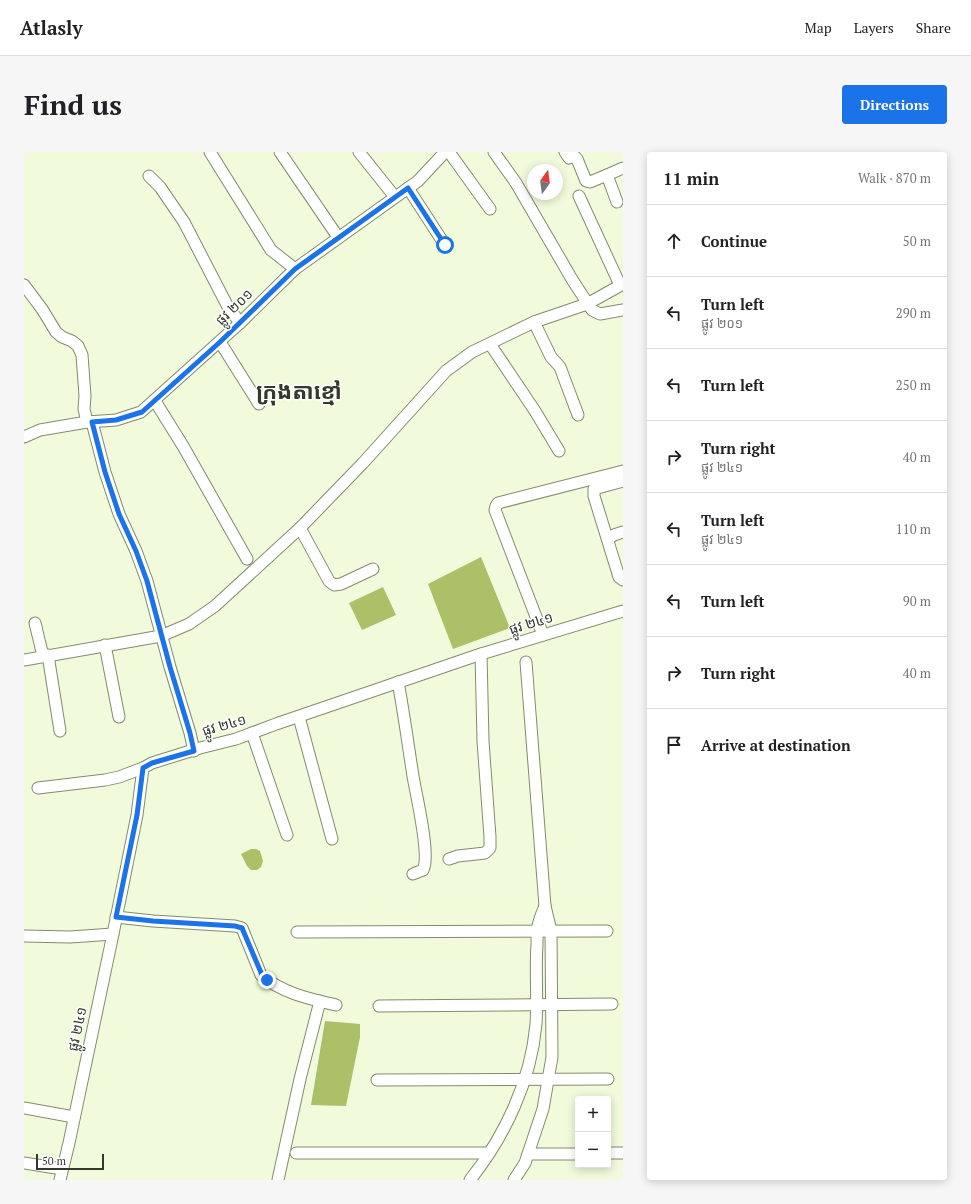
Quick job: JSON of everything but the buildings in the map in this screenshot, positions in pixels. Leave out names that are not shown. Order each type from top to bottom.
[{"type":"street","points":[[210,152],[271,250],[295,269]]},
{"type":"street","points":[[280,152],[338,237]]},
{"type":"street","points":[[359,152],[395,197]]},
{"type":"street","name":"ផ្លូវ ២០១","points":[[24,437],[40,430],[89,422],[116,420],[142,412],[220,342],[295,269],[418,181],[445,152]]},
{"type":"street","points":[[448,152],[490,209]]},
{"type":"street","points":[[494,152],[516,183],[587,304],[592,310],[600,314],[623,310]]},
{"type":"street","points":[[565,152],[569,158],[574,156],[577,159],[586,180],[590,182],[623,168]]},
{"type":"street","points":[[607,175],[618,202]]},
{"type":"street","points":[[149,176],[160,187],[184,222],[227,305],[240,323]]},
{"type":"street","points":[[408,188],[445,245]]},
{"type":"street","points":[[24,660],[161,636],[189,624],[215,606],[300,528],[363,463],[446,371],[472,352],[534,322],[587,304],[622,285],[579,196]]},
{"type":"street","points":[[24,286],[42,309],[56,332],[78,346],[82,355],[85,396],[84,409],[119,514],[136,551],[147,581],[194,751]]},
{"type":"street","points":[[534,322],[551,357],[560,367],[578,415]]},
{"type":"street","points":[[220,342],[259,404]]},
{"type":"street","points":[[490,344],[535,411],[559,451]]},
{"type":"street","points":[[155,401],[183,446],[247,559]]},
{"type":"street","points":[[543,635],[495,510],[496,506],[498,503],[623,471]]},
{"type":"street","points":[[623,481],[594,489],[594,496],[620,577],[623,580]]},
{"type":"street","points":[[300,528],[329,581],[334,586],[374,569]]},
{"type":"street","points":[[608,539],[623,532]]},
{"type":"street","name":"ផ្លូវ ២៤១","points":[[60,1180],[137,815],[143,768],[152,763],[252,733],[481,654],[623,611]]},
{"type":"street","points":[[35,623],[46,656],[60,731]]},
{"type":"street","points":[[105,646],[119,717]]},
{"type":"street","points":[[449,859],[458,856],[486,853],[490,848],[483,742],[481,654]]},
{"type":"street","points":[[514,1180],[525,1163],[543,1108],[552,1057],[553,1005],[551,931],[545,906],[526,662]]},
{"type":"street","points":[[398,682],[421,817],[426,862],[423,870],[413,874]]},
{"type":"street","points":[[299,717],[332,839]]},
{"type":"street","points":[[252,733],[287,835]]},
{"type":"street","points":[[38,788],[104,780],[119,777],[143,768]]},
{"type":"street","points":[[470,1180],[489,1153],[510,1116],[524,1080],[536,1024],[537,931],[545,906]]},
{"type":"street","points":[[116,917],[235,926],[242,928],[262,975],[267,980],[303,997],[336,1005]]},
{"type":"street","points":[[297,932],[607,931]]},
{"type":"street","points":[[24,936],[70,937],[113,934]]},
{"type":"street","points":[[278,1180],[300,1079],[320,1001]]},
{"type":"street","points":[[380,1006],[612,1004]]},
{"type":"street","points":[[377,1080],[608,1079]]},
{"type":"street","points":[[24,1108],[74,1117]]},
{"type":"street","points":[[296,1153],[489,1153]]},
{"type":"street","points":[[611,1154],[623,1153]]},
{"type":"street","points":[[528,1154],[575,1154]]},
{"type":"street","points":[[24,1163],[62,1168]]},
{"type":"shaded area","points":[[481,557],[510,628],[453,649],[428,584]]},
{"type":"shaded area","points":[[383,587],[396,615],[362,630],[349,603]]},
{"type":"shaded area","points":[[251,849],[260,851],[263,861],[261,867],[257,870],[251,870],[247,866],[241,854]]},
{"type":"shaded area","points":[[325,1021],[360,1024],[360,1037],[346,1106],[311,1105]]},
{"type":"district","name":"ក្រុងតាខ្មៅ","points":[[299,391]]},
{"type":"route","points":[[267,980],[262,975],[250,950],[242,928],[235,926],[116,917],[137,815],[143,768],[152,763],[194,751],[147,581],[136,551],[119,514],[105,472],[92,422],[116,420],[142,412],[220,342],[295,269],[408,188],[445,245]]}]
